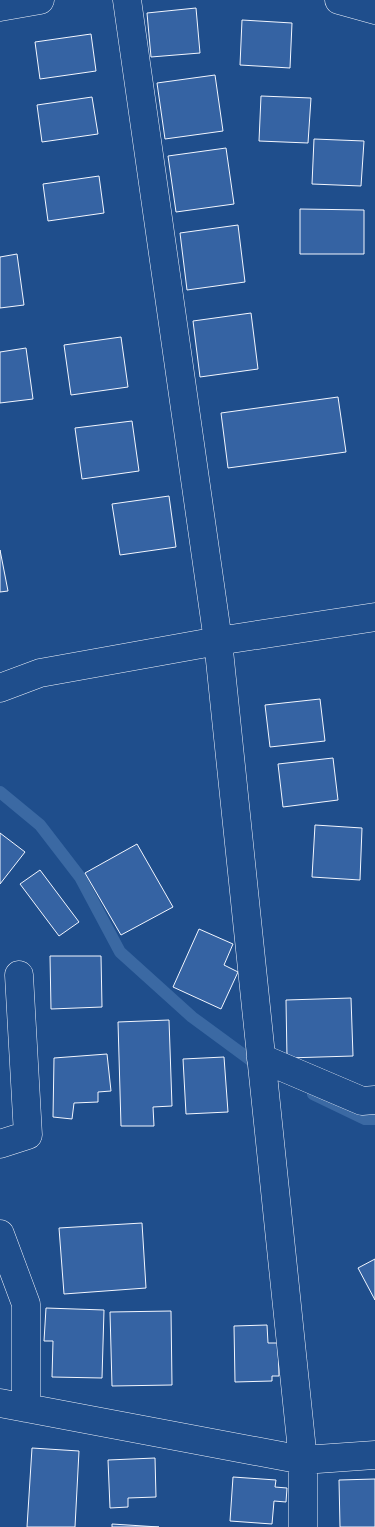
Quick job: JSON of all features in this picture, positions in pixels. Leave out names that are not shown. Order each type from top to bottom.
[{"type":"street","points":[[0,7],[40,0]]},
{"type":"street","points":[[127,0],[218,641],[303,1460],[303,1527]]},
{"type":"street","points":[[339,0],[375,10]]},
{"type":"street","points":[[0,688],[40,672],[218,641],[375,617]]},
{"type":"street","points":[[0,1144],[28,1135],[19,975]]},
{"type":"street","points":[[261,1058],[362,1100],[375,1100]]},
{"type":"street","points":[[0,1234],[26,1304],[13,1406],[303,1460],[375,1455]]},
{"type":"building","points":[[196,8],[200,53],[151,57],[147,13]]},
{"type":"building","points":[[242,20],[292,23],[290,68],[240,65]]},
{"type":"building","points":[[91,34],[96,71],[40,79],[35,42]]},
{"type":"building","points":[[215,75],[223,131],[165,139],[157,83]]},
{"type":"building","points":[[261,96],[311,98],[308,143],[259,141]]},
{"type":"building","points":[[92,97],[98,134],[42,142],[37,105]]},
{"type":"building","points":[[314,139],[364,141],[361,186],[312,184]]},
{"type":"building","points":[[226,148],[234,204],[176,212],[168,156]]},
{"type":"building","points":[[99,176],[104,213],[48,221],[43,184]]},
{"type":"building","points":[[300,209],[364,210],[364,254],[300,254]]},
{"type":"building","points":[[238,225],[245,282],[187,290],[180,233]]},
{"type":"building","points":[[17,254],[24,305],[0,308],[0,257]]},
{"type":"building","points":[[251,313],[258,369],[200,377],[193,321]]},
{"type":"building","points":[[121,337],[128,387],[71,395],[64,345]]},
{"type":"building","points":[[26,348],[33,399],[0,403],[0,352]]},
{"type":"building","points":[[338,397],[346,452],[228,468],[221,413]]},
{"type":"building","points":[[132,421],[139,471],[82,479],[75,428]]},
{"type":"building","points":[[169,496],[176,547],[120,555],[112,504]]},
{"type":"building","points":[[0,550],[8,591],[0,592]]},
{"type":"building","points":[[320,699],[325,741],[270,747],[265,705]]},
{"type":"building","points":[[333,758],[338,800],[283,807],[278,764]]},
{"type":"building","points":[[315,825],[362,828],[360,880],[312,877]]},
{"type":"building","points":[[0,833],[25,852],[0,884]]},
{"type":"building","points":[[137,844],[173,907],[121,935],[85,873]]},
{"type":"building","points":[[40,870],[79,922],[59,936],[20,884]]},
{"type":"building","points":[[199,929],[233,944],[224,965],[238,972],[221,1009],[173,987]]},
{"type":"building","points":[[50,956],[101,956],[102,1007],[51,1009]]},
{"type":"building","points":[[351,998],[353,1056],[287,1058],[286,1000]]},
{"type":"building","points":[[169,1020],[172,1106],[153,1107],[154,1126],[121,1126],[118,1022]]},
{"type":"building","points":[[107,1054],[111,1091],[98,1092],[98,1102],[74,1103],[72,1119],[53,1117],[54,1058]]},
{"type":"building","points":[[224,1057],[228,1112],[186,1114],[183,1059]]},
{"type":"building","points":[[142,1223],[146,1288],[64,1294],[59,1228]]},
{"type":"building","points":[[375,1259],[375,1300],[358,1268]]},
{"type":"building","points":[[46,1308],[104,1310],[102,1378],[52,1377],[53,1341],[44,1341]]},
{"type":"building","points":[[171,1311],[172,1385],[112,1386],[110,1312]]},
{"type":"building","points":[[267,1325],[268,1343],[278,1343],[279,1376],[272,1376],[272,1381],[235,1382],[234,1326]]},
{"type":"building","points":[[32,1448],[79,1451],[75,1527],[27,1527]]},
{"type":"building","points":[[155,1458],[156,1497],[128,1498],[128,1507],[110,1508],[108,1460]]},
{"type":"building","points":[[233,1477],[276,1480],[275,1487],[287,1488],[286,1502],[274,1501],[272,1524],[230,1521]]},
{"type":"building","points":[[375,1479],[375,1527],[340,1527],[339,1480]]},
{"type":"building","points":[[112,1524],[159,1527],[112,1527]]},
{"type":"waterway","points":[[0,792],[40,825],[80,877],[120,952],[192,1017],[260,1067]]},
{"type":"waterway","points":[[313,1094],[365,1119],[375,1119]]}]
